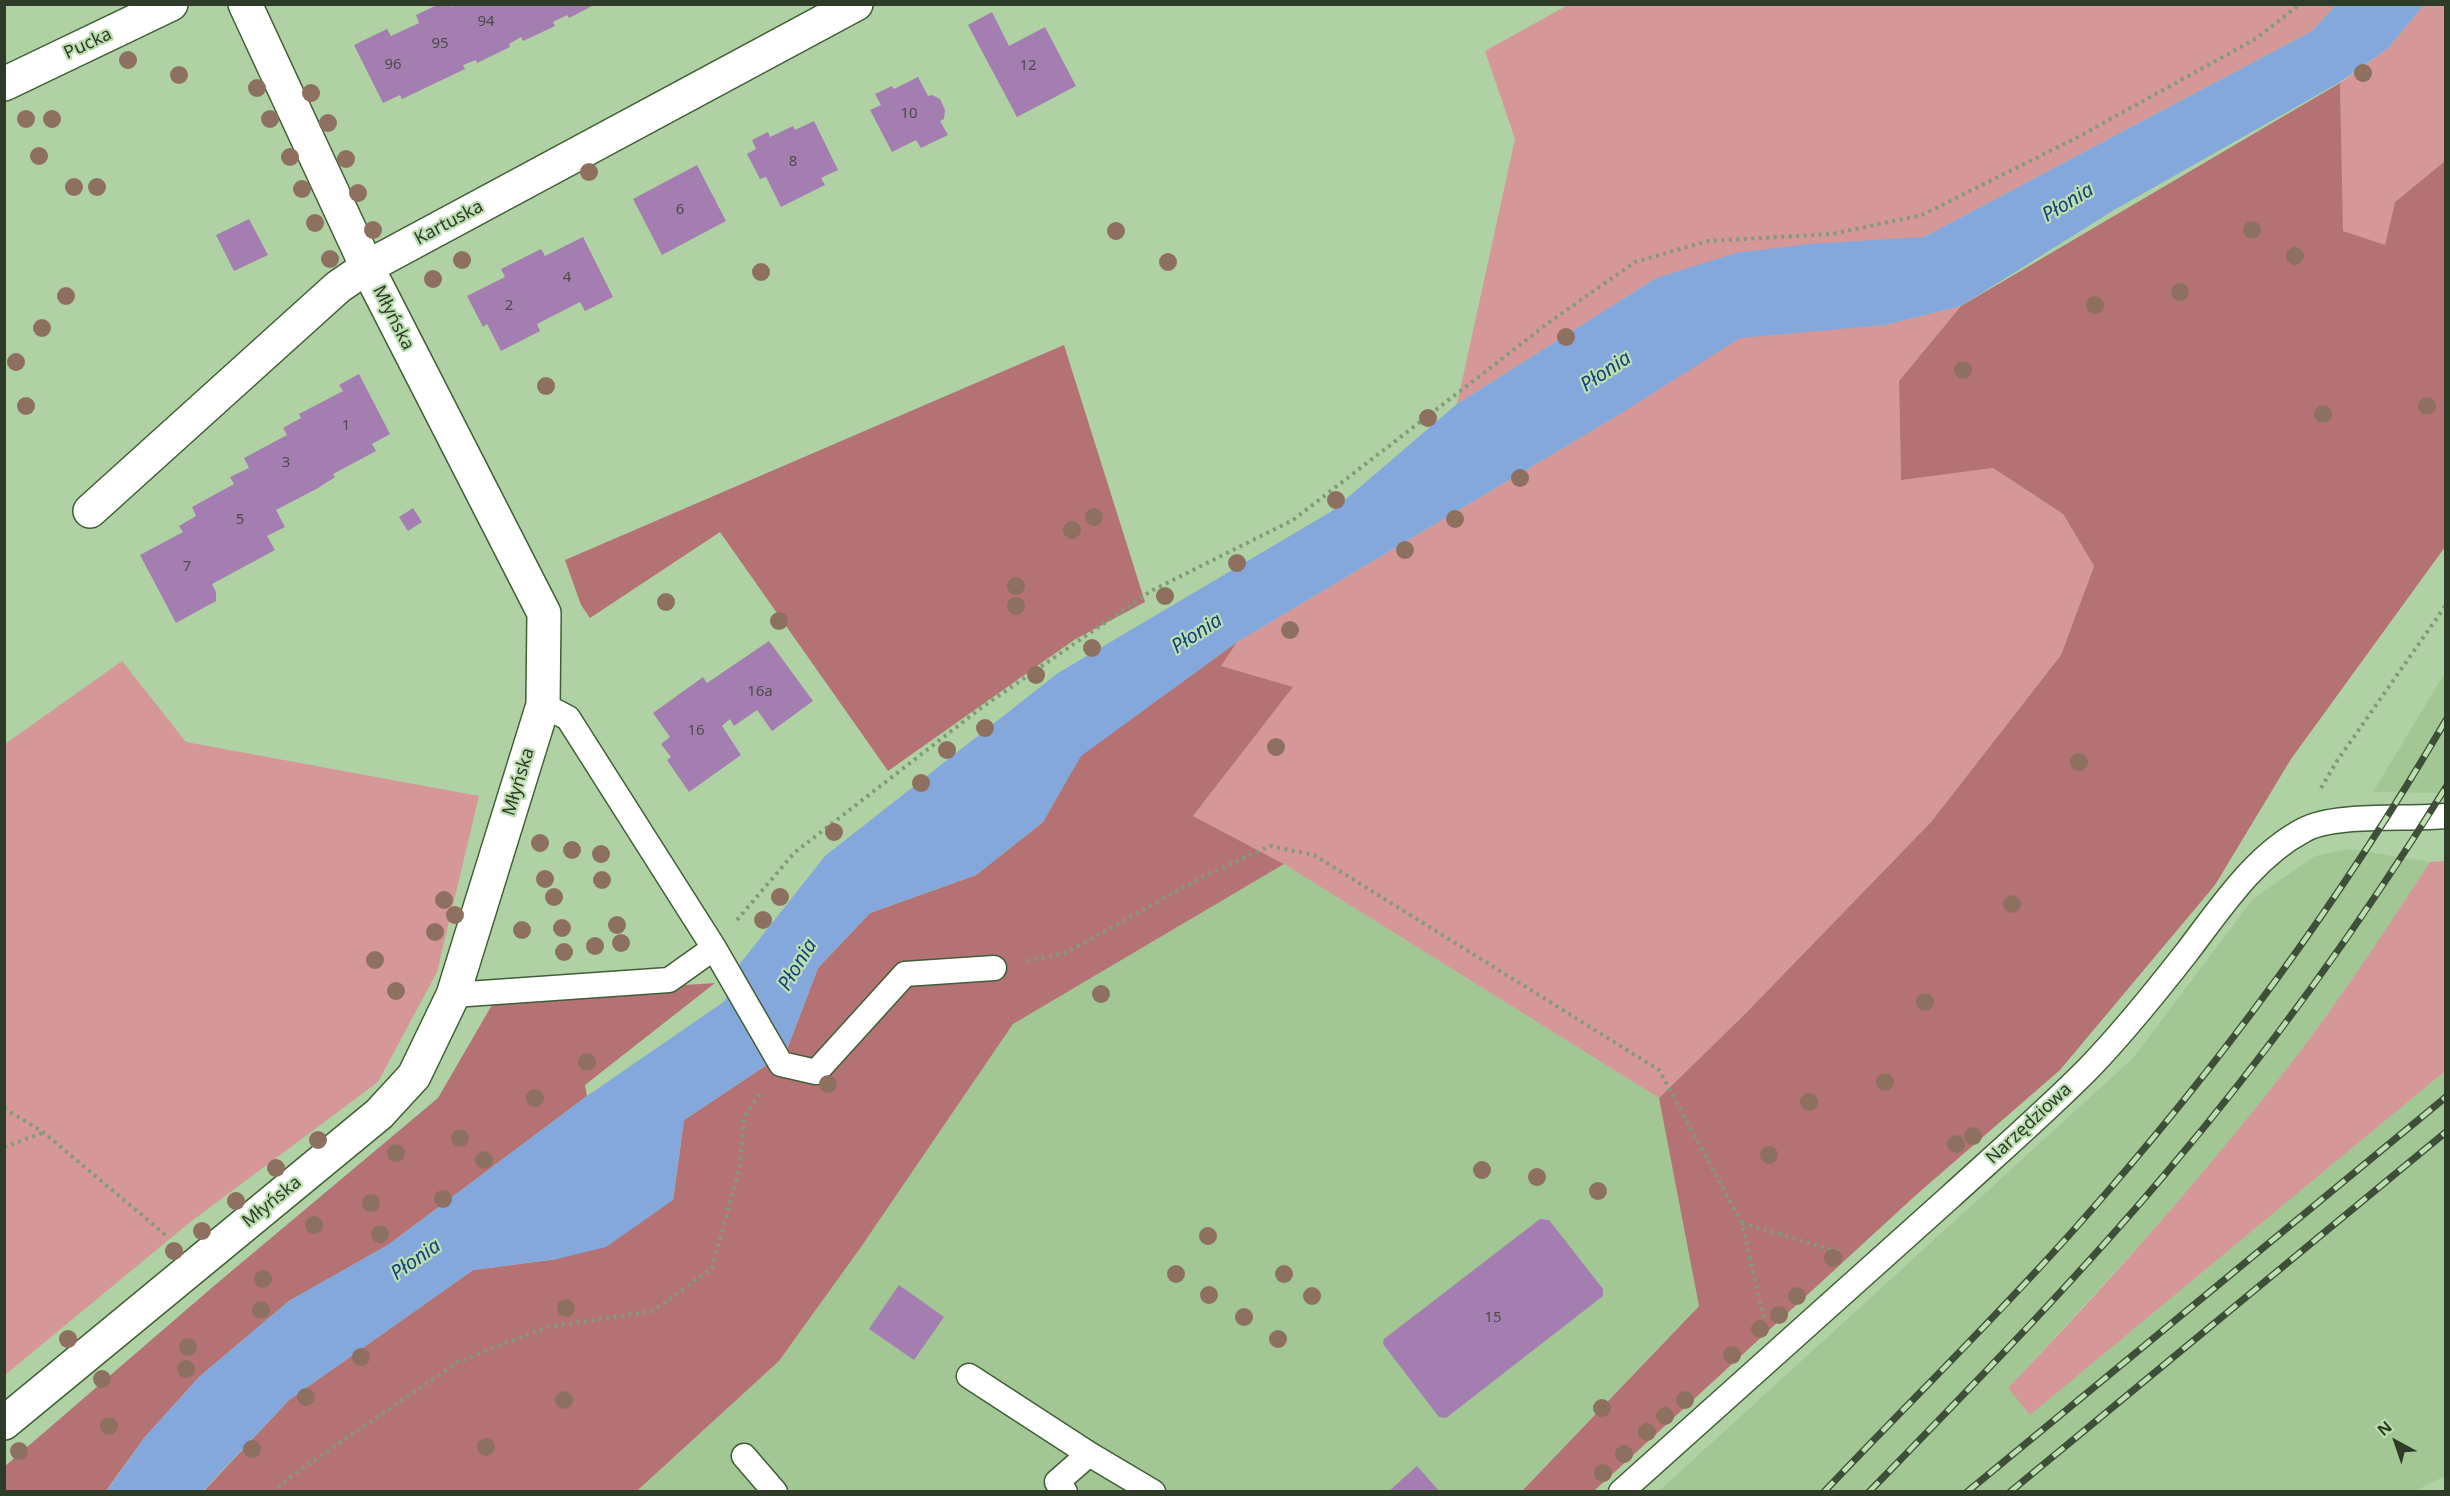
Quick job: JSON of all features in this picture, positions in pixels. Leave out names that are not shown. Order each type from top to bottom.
[{"type":"street","name":"Pucka","points":[[4,84],[171,4]]},
{"type":"street","name":"Młyńska","points":[[4,1423],[379,1114],[414,1076],[453,995],[543,705],[544,613],[367,267],[245,4]]},
{"type":"street","name":"Kartuska","points":[[90,511],[338,287],[367,267],[856,4]]},
{"type":"lane","points":[[543,705],[568,718],[714,948],[781,1064],[816,1072],[906,974],[994,968]]},
{"type":"lane","name":"Narzędziowa","points":[[1621,1491],[1772,1354],[1878,1263],[2086,1071],[2142,1011],[2248,877],[2279,846],[2306,828],[2325,822],[2445,816]]},
{"type":"lane","points":[[453,995],[669,980],[714,948]]},
{"type":"lane","points":[[969,1376],[1089,1454],[1153,1491]]},
{"type":"lane","points":[[1065,1491],[1057,1482],[1089,1454]]},
{"type":"lane","points":[[744,1456],[776,1491]]},
{"type":"path","points":[[714,948],[794,853],[981,708],[1150,591],[1293,520],[1551,321],[1635,262],[1708,241],[1832,234],[1922,215],[2078,138],[2257,38],[2300,4]]},
{"type":"path","points":[[2306,828],[2322,788],[2337,761],[2445,605]]},
{"type":"path","points":[[994,968],[1065,953],[1202,877],[1270,846],[1314,855],[1659,1070],[1742,1223],[1772,1354]]},
{"type":"path","points":[[272,1491],[458,1362],[547,1327],[653,1311],[712,1268],[740,1167],[744,1117],[781,1064]]},
{"type":"path","points":[[4,1108],[43,1132],[198,1263]]},
{"type":"path","points":[[4,1147],[43,1132]]},
{"type":"path","points":[[1742,1223],[1878,1263]]},
{"type":"shaded area","points":[[1568,5],[2336,5],[2312,31],[1924,237],[1656,278],[1457,404],[1515,139],[1485,51]]},
{"type":"shaded area","points":[[2424,5],[2445,5],[2445,161],[2395,202],[2385,246],[2342,231],[2340,83],[2387,49]]},
{"type":"shaded area","points":[[2340,83],[2343,231],[2385,245],[2395,202],[2445,161],[2445,547],[2291,759],[2215,885],[2060,1070],[1916,1195],[1594,1491],[1521,1492],[1699,1306],[1659,1098],[1745,1014],[1931,822],[2061,655],[2094,566],[2063,514],[1993,468],[1901,480],[1899,381],[1961,306]]},
{"type":"shaded area","points":[[1961,306],[1899,381],[1901,479],[1993,468],[2063,514],[2094,566],[2061,655],[1931,822],[1745,1014],[1659,1098],[1284,864],[1193,816],[1292,688],[1220,666],[1237,642],[1620,414],[1732,335],[1885,325]]},
{"type":"shaded area","points":[[1064,345],[1145,602],[1074,640],[888,771],[720,532],[590,618],[581,605],[565,560]]},
{"type":"shaded area","points":[[1237,642],[1221,666],[1293,687],[1193,816],[1284,864],[1013,1024],[861,1247],[779,1361],[637,1491],[203,1492],[289,1400],[473,1270],[557,1259],[673,1200],[684,1120],[786,1052],[818,968],[870,913],[976,875],[1043,822],[1080,756]]},
{"type":"shaded area","points":[[122,661],[186,742],[479,796],[437,972],[378,1082],[189,1223],[5,1375],[5,744]]},
{"type":"shaded area","points":[[2445,672],[2445,793],[2373,792],[2443,676]]},
{"type":"shaded area","points":[[2350,849],[2430,862],[2376,946],[2303,1048],[2230,1141],[2144,1240],[2008,1388],[2031,1414],[2445,1071],[2445,1476],[2413,1492],[1658,1492],[2133,1058],[2253,899],[2315,856]]},
{"type":"shaded area","points":[[2445,861],[2445,1071],[2030,1415],[2008,1388],[2122,1265],[2232,1137],[2319,1026],[2368,957],[2430,862]]},
{"type":"shaded area","points":[[1284,864],[1659,1098],[1699,1305],[1521,1491],[637,1492],[779,1361],[861,1247],[1013,1024]]},
{"type":"shaded area","points":[[715,983],[585,1085],[587,1096],[388,1245],[289,1301],[199,1377],[144,1438],[106,1491],[5,1491],[4,1467],[215,1285],[438,1098],[496,998]]},
{"type":"water","name":"Płonia","points":[[2336,5],[2424,5],[2387,49],[2340,82],[2114,210],[1961,306],[1885,325],[1740,338],[1620,414],[1237,642],[1081,756],[1043,822],[976,875],[870,913],[818,968],[786,1052],[684,1120],[673,1200],[606,1247],[557,1259],[473,1270],[289,1400],[203,1491],[106,1492],[144,1438],[199,1377],[289,1301],[388,1245],[587,1096],[725,1001],[739,965],[825,856],[1058,673],[1332,511],[1457,404],[1656,278],[1736,253],[1809,244],[1924,237],[2312,31]]},
{"type":"building","points":[[439,4],[449,4],[451,7],[456,4],[596,4],[569,18],[567,15],[553,22],[555,26],[523,41],[521,37],[509,44],[510,47],[477,63],[476,60],[463,65],[465,69],[402,99],[400,95],[383,103],[354,45],[387,29],[391,36],[419,23],[416,15]]},
{"type":"building","points":[[992,12],[1009,46],[1045,27],[1076,86],[1017,117],[968,25]]},
{"type":"building","points":[[918,77],[928,96],[932,95],[940,99],[945,110],[944,119],[940,121],[948,135],[921,148],[916,140],[892,152],[870,110],[881,105],[875,94],[892,86],[894,89]]},
{"type":"building","points":[[814,121],[838,170],[821,178],[825,185],[781,207],[766,177],[760,179],[747,154],[756,149],[752,140],[768,132],[770,137],[793,126],[795,130]]},
{"type":"building","points":[[697,165],[726,221],[662,255],[633,199]]},
{"type":"building","points":[[249,219],[268,255],[234,271],[216,235]]},
{"type":"building","points":[[583,237],[613,297],[585,311],[580,302],[537,324],[540,331],[501,351],[487,324],[483,327],[467,296],[505,277],[501,269],[541,249],[545,256]]},
{"type":"building","points":[[359,374],[390,434],[372,444],[376,451],[333,474],[335,477],[318,488],[276,510],[285,527],[267,536],[275,550],[212,584],[216,592],[216,601],[176,623],[140,555],[183,532],[179,526],[196,516],[192,507],[234,484],[230,477],[249,468],[244,458],[287,435],[283,428],[301,418],[299,414],[343,391],[339,385]]},
{"type":"building","points":[[413,508],[422,522],[408,531],[399,517]]},
{"type":"building","points":[[769,641],[813,701],[772,731],[757,710],[734,726],[730,719],[722,726],[741,755],[689,792],[667,760],[671,757],[661,744],[670,737],[653,713],[703,677],[707,683]]},
{"type":"building","points":[[1540,1219],[1549,1220],[1603,1289],[1603,1296],[1446,1418],[1439,1417],[1383,1344],[1384,1339]]},
{"type":"building","points":[[899,1285],[944,1317],[914,1360],[869,1329]]},
{"type":"building","points":[[1417,1466],[1440,1492],[1388,1492]]},
{"type":"railway","points":[[1824,1492],[2048,1259],[2180,1105],[2228,1044],[2320,918],[2364,853],[2446,720]]},
{"type":"railway","points":[[1869,1492],[2057,1295],[2204,1127],[2278,1033],[2348,937],[2446,787]]},
{"type":"railway","points":[[1967,1492],[2446,1097]]},
{"type":"railway","points":[[2010,1492],[2446,1132]]}]
